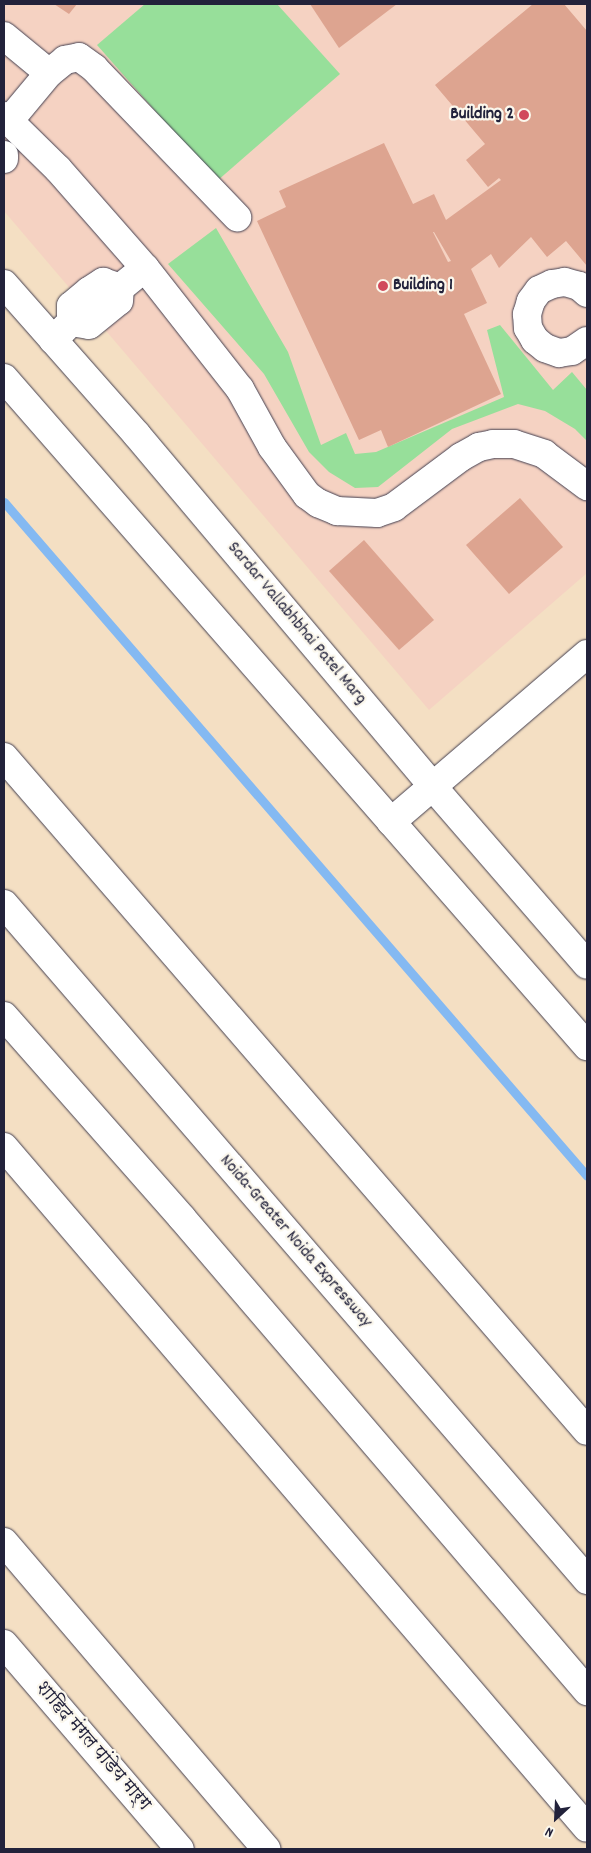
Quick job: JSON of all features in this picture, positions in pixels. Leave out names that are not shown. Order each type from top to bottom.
[{"type":"main road","points":[[4,36],[49,73]]},
{"type":"main road","points":[[237,217],[87,62],[79,57],[64,60],[49,73],[8,126],[58,169],[145,268],[240,389],[272,447],[307,495],[318,503],[337,511],[376,513],[394,507],[461,457],[479,447],[493,444],[514,444],[544,454],[587,486]]},
{"type":"main road","points":[[62,331],[72,306],[89,291],[103,282],[120,288],[145,268]]},
{"type":"main road","points":[[586,346],[572,351],[559,352],[546,348],[535,340],[528,328],[527,314],[531,301],[539,290],[552,284],[565,282],[578,286],[587,293]]},
{"type":"main road","name":"Sardar Vallabhbhai Patel Marg","points":[[4,284],[62,331],[144,443],[433,787],[587,965]]},
{"type":"main road","points":[[4,378],[587,1046]]},
{"type":"main road","points":[[391,822],[587,654]]},
{"type":"main road","points":[[4,757],[587,1431]]},
{"type":"main road","name":"Noida-Greater Noida Expressway","points":[[4,904],[587,1580]]},
{"type":"main road","points":[[4,1016],[182,1218],[587,1691]]},
{"type":"main road","points":[[4,1146],[587,1828]]},
{"type":"main road","points":[[4,1542],[266,1849]]},
{"type":"main road","name":"शाहिद मंगल पांडेय मार्ग","points":[[4,1644],[180,1849]]},
{"type":"shaded area","points":[[4,4],[587,4],[587,573],[429,710],[4,211]]},
{"type":"green space","points":[[145,4],[277,4],[340,74],[217,181],[97,45]]},
{"type":"green space","points":[[216,228],[288,352],[321,445],[346,433],[355,454],[376,452],[504,397],[487,330],[500,325],[553,390],[572,372],[587,390],[587,441],[575,429],[545,411],[518,404],[452,429],[378,487],[355,488],[329,472],[309,452],[264,374],[168,264]]},
{"type":"building","points":[[54,4],[77,4],[69,14]]},
{"type":"building","points":[[310,4],[397,4],[339,48]]},
{"type":"building","points":[[533,4],[564,4],[587,31],[587,266],[566,241],[547,257],[531,237],[499,268],[491,254],[471,269],[487,303],[464,314],[501,394],[388,447],[381,430],[359,440],[257,221],[286,207],[279,191],[384,143],[413,204],[434,194],[446,220],[501,180],[499,178],[488,187],[466,160],[485,144],[435,85]],"holes":[[[434,232],[451,261],[448,262]]]},
{"type":"building","points":[[520,498],[563,547],[509,594],[466,545]]},
{"type":"building","points":[[364,540],[434,620],[399,650],[329,571]]},
{"type":"waterway","points":[[4,502],[587,1176]]},
{"type":"place","name":"Building 2","points":[[524,115]]},
{"type":"place","name":"Building 1","points":[[383,286]]}]
